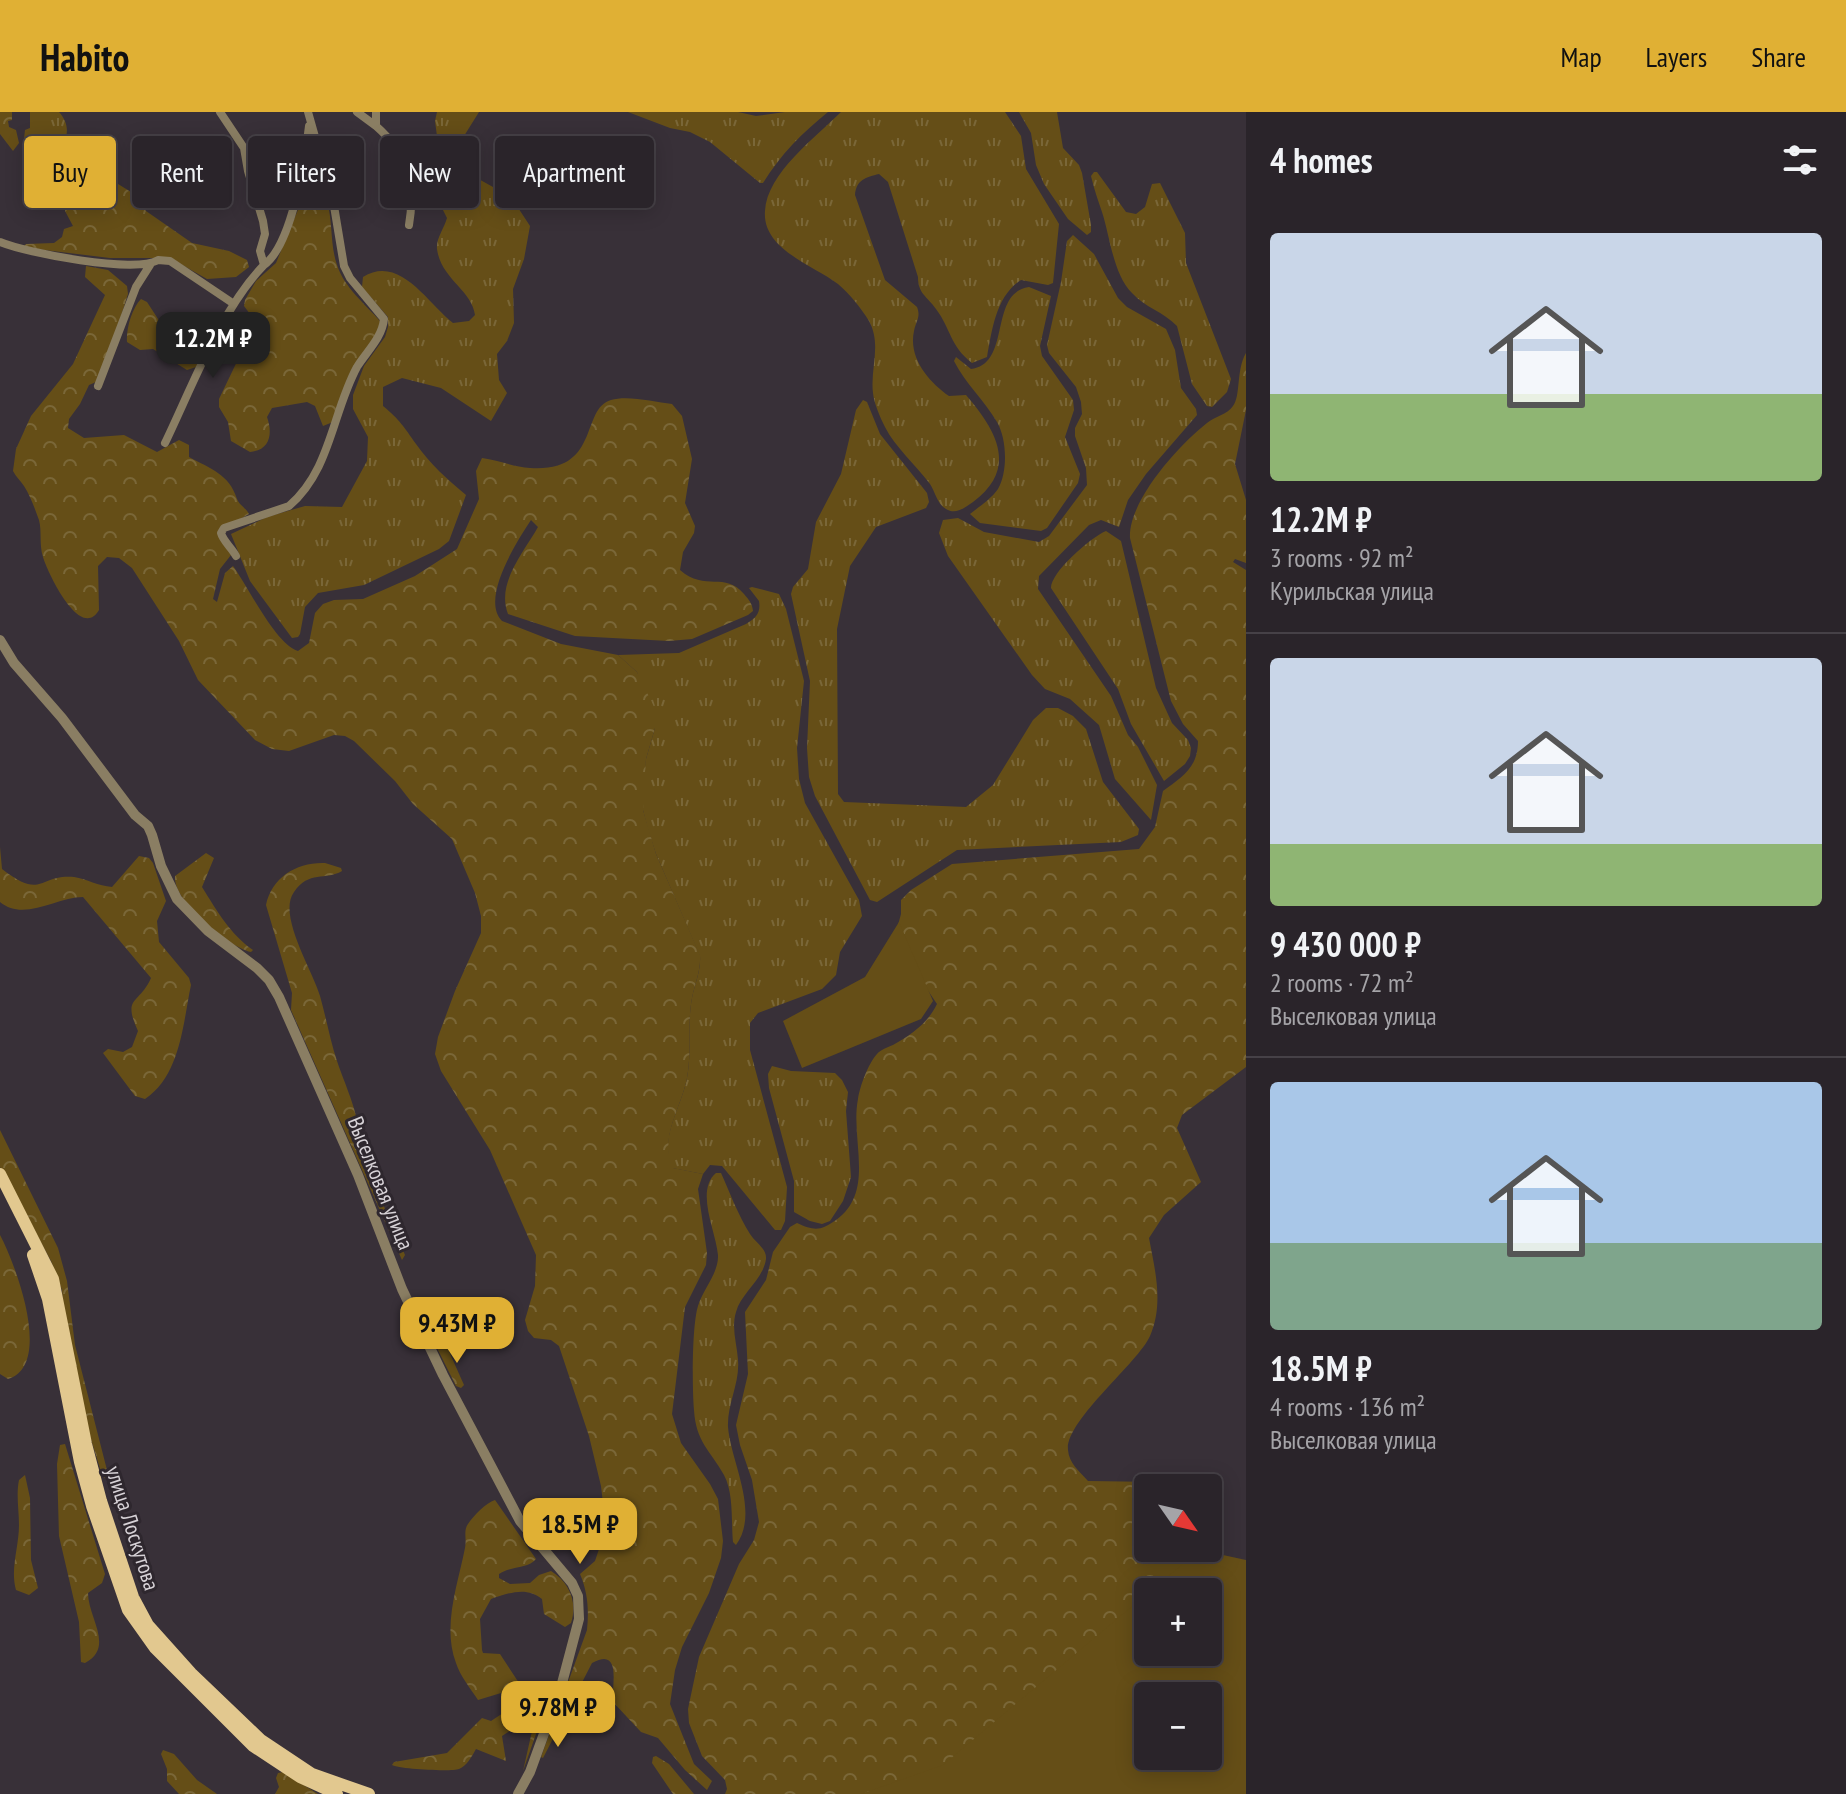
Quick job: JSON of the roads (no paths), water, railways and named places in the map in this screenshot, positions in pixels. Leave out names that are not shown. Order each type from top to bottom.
[{"type":"main road","name":"улица Лоскутова","points":[[0,1174],[53,1279],[73,1386],[97,1486],[133,1597],[148,1625],[191,1673],[261,1740],[312,1774],[369,1794]]},
{"type":"main road","name":"улица Лоскутова","points":[[0,1192],[42,1277],[80,1462],[128,1610],[155,1648],[253,1746],[300,1777],[337,1794]]},
{"type":"street","points":[[220,112],[244,148],[263,221],[265,234],[260,251],[264,265]]},
{"type":"street","points":[[357,112],[376,126],[399,151],[413,200],[409,225]]},
{"type":"street","points":[[376,112],[376,126]]},
{"type":"street","points":[[165,443],[234,304],[251,278],[276,250],[298,197],[309,117]]},
{"type":"street","points":[[236,556],[222,538],[224,528],[289,506],[297,499],[316,473],[358,366],[383,328],[384,319],[350,278],[344,266],[333,200],[309,117]]},
{"type":"street","points":[[0,242],[15,249],[107,264],[150,265]]},
{"type":"street","points":[[98,386],[136,287],[150,265],[158,260],[170,261],[234,304]]},
{"type":"street","name":"Выселковая улица","points":[[0,640],[14,663],[62,718],[135,815],[148,826],[169,886],[177,899],[208,931],[269,980],[330,1111],[402,1289],[443,1375],[520,1521],[572,1583],[578,1596],[579,1619],[561,1687],[530,1772],[518,1794]]}]
